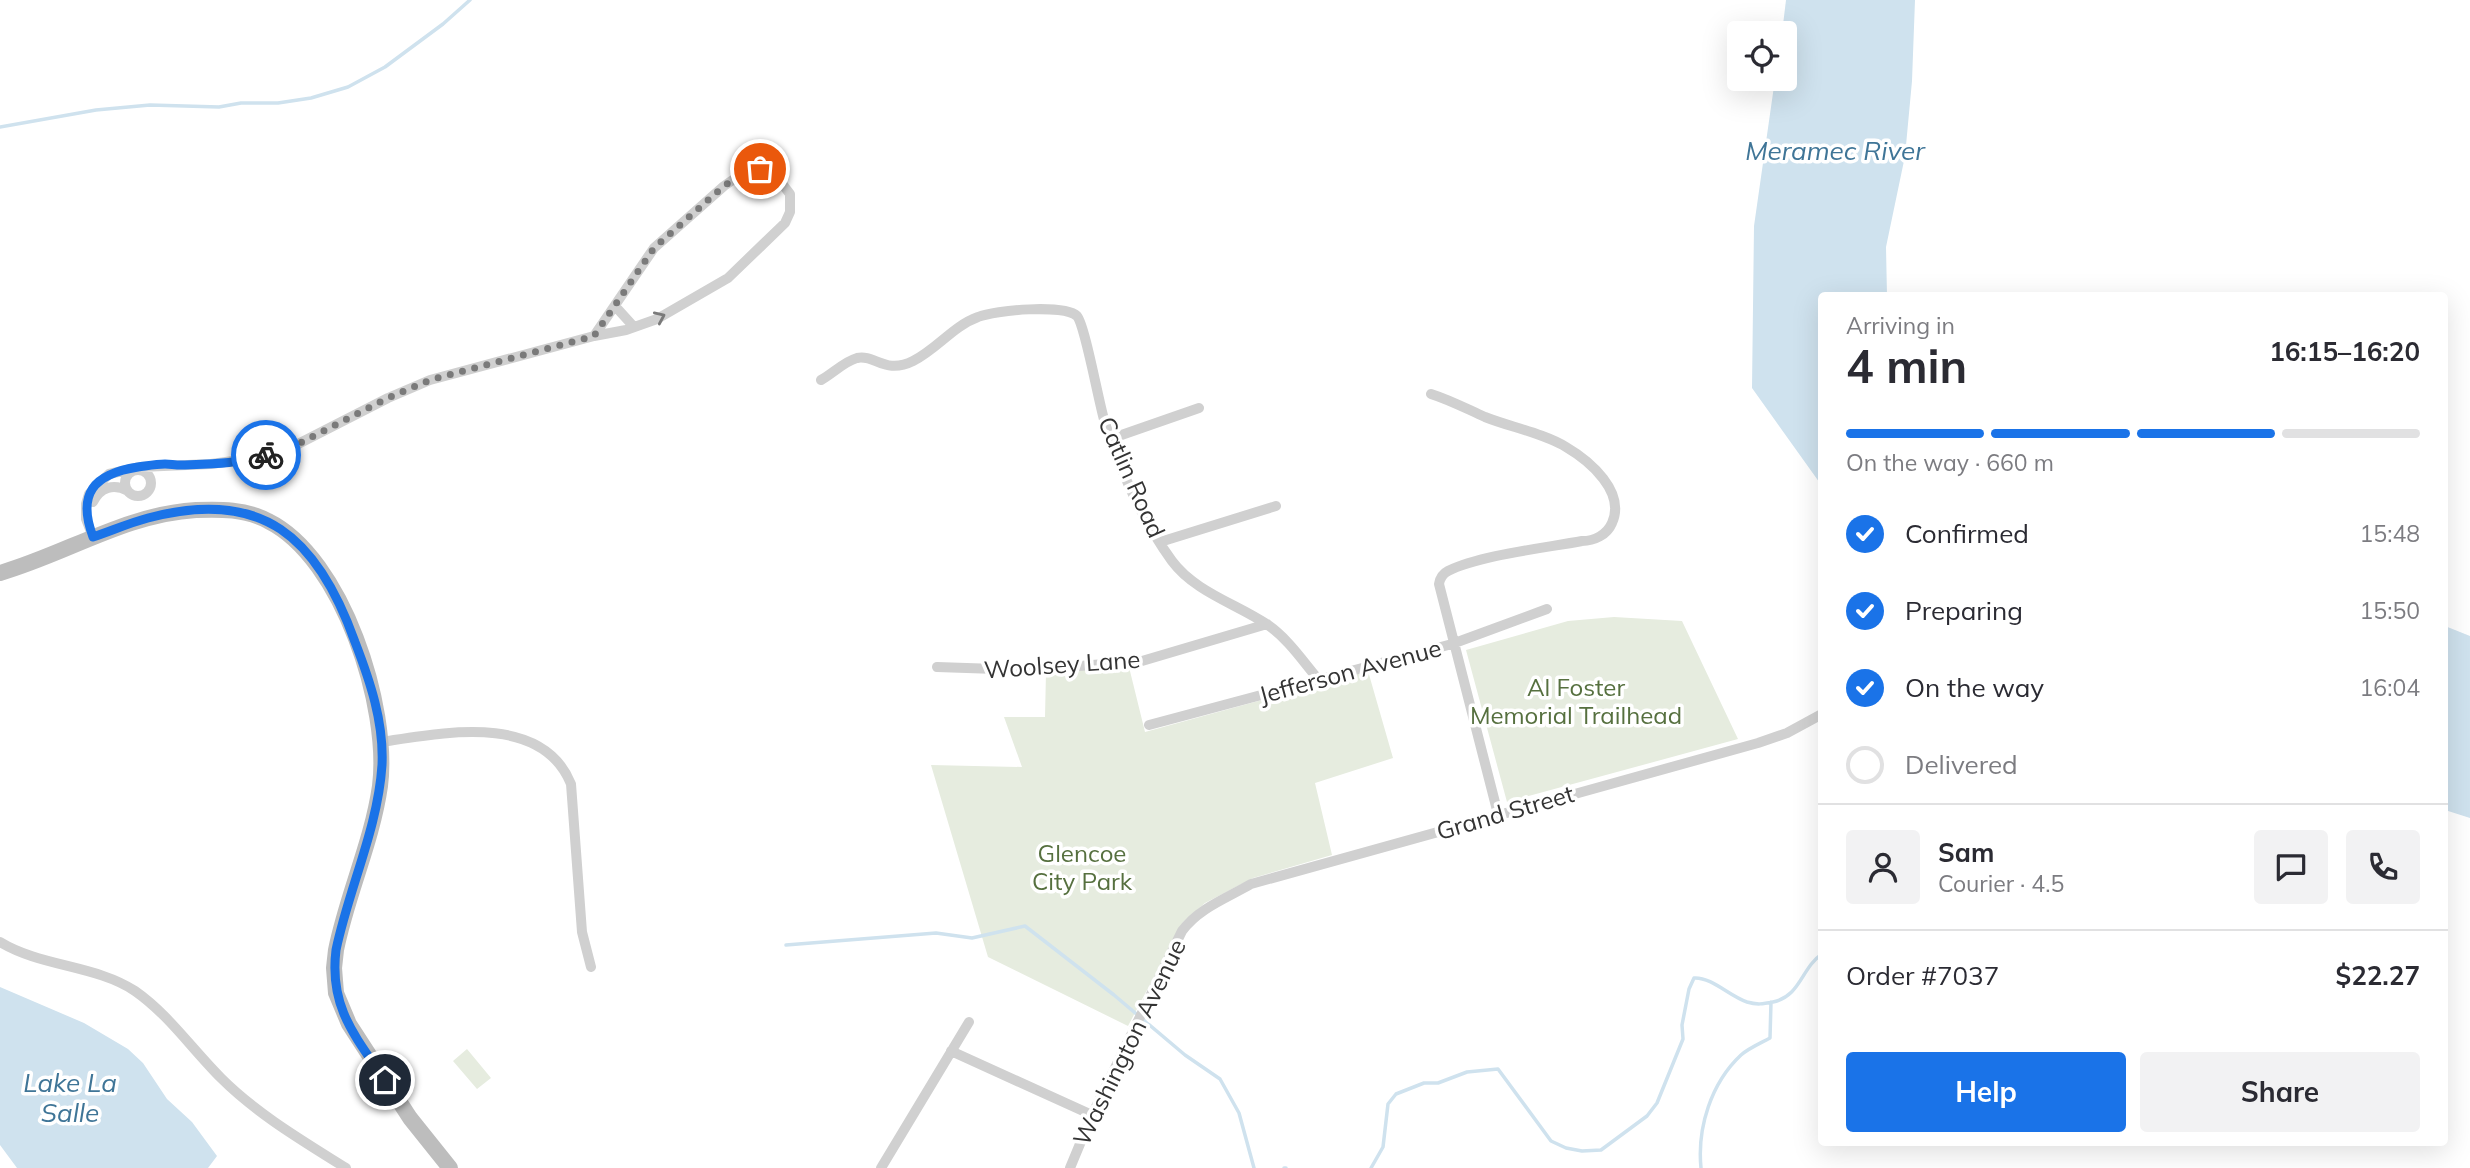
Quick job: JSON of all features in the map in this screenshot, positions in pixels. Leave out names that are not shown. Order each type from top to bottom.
[{"type":"street","points":[[91,531],[86,503],[89,494],[109,474],[165,464],[212,464],[261,457],[298,444],[430,380],[634,327],[683,306],[728,278],[785,223],[790,212],[790,194],[776,175],[760,169],[747,170],[724,186],[654,248],[594,336]]},
{"type":"street","points":[[615,306],[634,327]]},
{"type":"street","name":"Catlin Road","points":[[821,380],[857,358],[889,366],[909,363],[961,326],[981,316],[1003,311],[1068,311],[1081,321],[1098,400],[1110,439],[1140,508],[1173,562],[1199,586],[1283,636],[1318,679]]},
{"type":"street","points":[[1431,394],[1564,446],[1601,477],[1610,488],[1615,502],[1612,525],[1592,541],[1479,561],[1441,576],[1438,584],[1452,644],[1498,814]]},
{"type":"street","points":[[1110,439],[1199,408]]},
{"type":"street","points":[[91,531],[94,500],[100,492],[114,485],[139,496],[147,492],[158,475],[171,466]]},
{"type":"street","points":[[128,491],[125,483],[127,476],[137,470],[149,476],[150,487]]},
{"type":"street","points":[[1160,542],[1276,506]]},
{"type":"street","points":[[0,573],[91,531],[194,510],[241,512],[276,525],[312,556],[328,578],[341,605],[366,671],[375,701],[381,742],[382,767],[377,804],[336,950],[336,993],[356,1037],[410,1118],[450,1168]]},
{"type":"street","name":"Jefferson Avenue","points":[[1149,725],[1452,644],[1547,609]]},
{"type":"street","name":"Woolsey Lane","points":[[937,667],[1029,670],[1142,661],[1266,624]]},
{"type":"street","name":"Grand Street","points":[[1193,918],[1251,884],[1758,743],[1787,733],[1818,716]]},
{"type":"street","points":[[381,742],[432,734],[501,734],[533,742],[556,758],[571,784],[582,932],[591,967]]},
{"type":"street","name":"Washington Avenue","points":[[1070,1168],[1182,931],[1193,918]]},
{"type":"street","points":[[0,942],[26,955],[112,980],[132,989],[151,1003],[237,1093],[312,1148],[346,1168]]},
{"type":"street","points":[[881,1168],[969,1022]]},
{"type":"street","points":[[951,1051],[1093,1115]]},
{"type":"green space","name":"Al Foster Memorial Trailhead","points":[[1614,617],[1682,621],[1738,739],[1507,802],[1466,650],[1568,621]]},
{"type":"green space","name":"Glencoe City Park","points":[[1129,667],[1145,732],[1368,671],[1393,758],[1315,783],[1332,855],[1253,878],[1205,903],[1183,922],[1128,1026],[988,957],[931,765],[1022,767],[1004,717],[1045,717],[1046,672]]},
{"type":"green space","points":[[467,1049],[491,1078],[477,1089],[453,1061]]},
{"type":"water","name":"Meramec River","points":[[1786,0],[1915,0],[1912,81],[1905,156],[1886,247],[1887,292],[1818,292],[1818,480],[1752,388],[1754,226],[1773,91],[1797,91],[1797,21],[1783,21]]},
{"type":"water","points":[[2448,627],[2470,636],[2470,818],[2448,811]]},
{"type":"water","name":"Lake La Salle","points":[[0,987],[84,1023],[128,1049],[143,1063],[167,1099],[192,1122],[217,1156],[208,1168],[17,1168],[0,1145]]},
{"type":"waterway","points":[[0,127],[96,110],[150,105],[219,107],[311,98],[348,87],[385,67],[443,24],[470,0]]},
{"type":"waterway","points":[[786,945],[936,933],[972,938],[1025,926],[1114,995],[1185,1055],[1220,1079],[1239,1113],[1254,1168]]},
{"type":"waterway","points":[[1371,1168],[1383,1147],[1388,1104],[1396,1094],[1424,1083],[1438,1083],[1467,1072],[1498,1069],[1551,1141],[1582,1151],[1601,1150],[1647,1116],[1657,1103],[1683,1039],[1682,1025],[1689,989],[1694,978],[1707,980],[1747,1002],[1769,1003],[1790,994],[1818,957]]},
{"type":"waterway","points":[[1701,1168],[1701,1137],[1708,1107],[1731,1066],[1741,1055],[1770,1038],[1771,1002]]},
{"type":"way so far","points":[[266,455],[298,444],[388,398],[430,380],[594,336],[654,248],[724,186],[747,170],[760,169]]},
{"type":"route","points":[[266,455],[212,464],[165,464],[117,471],[109,474],[89,494],[86,519],[93,537],[169,513],[218,509],[252,514],[276,525],[290,536],[312,556],[328,578],[348,621],[366,671],[375,701],[382,754],[377,804],[336,950],[336,993],[356,1037],[385,1080]]}]
